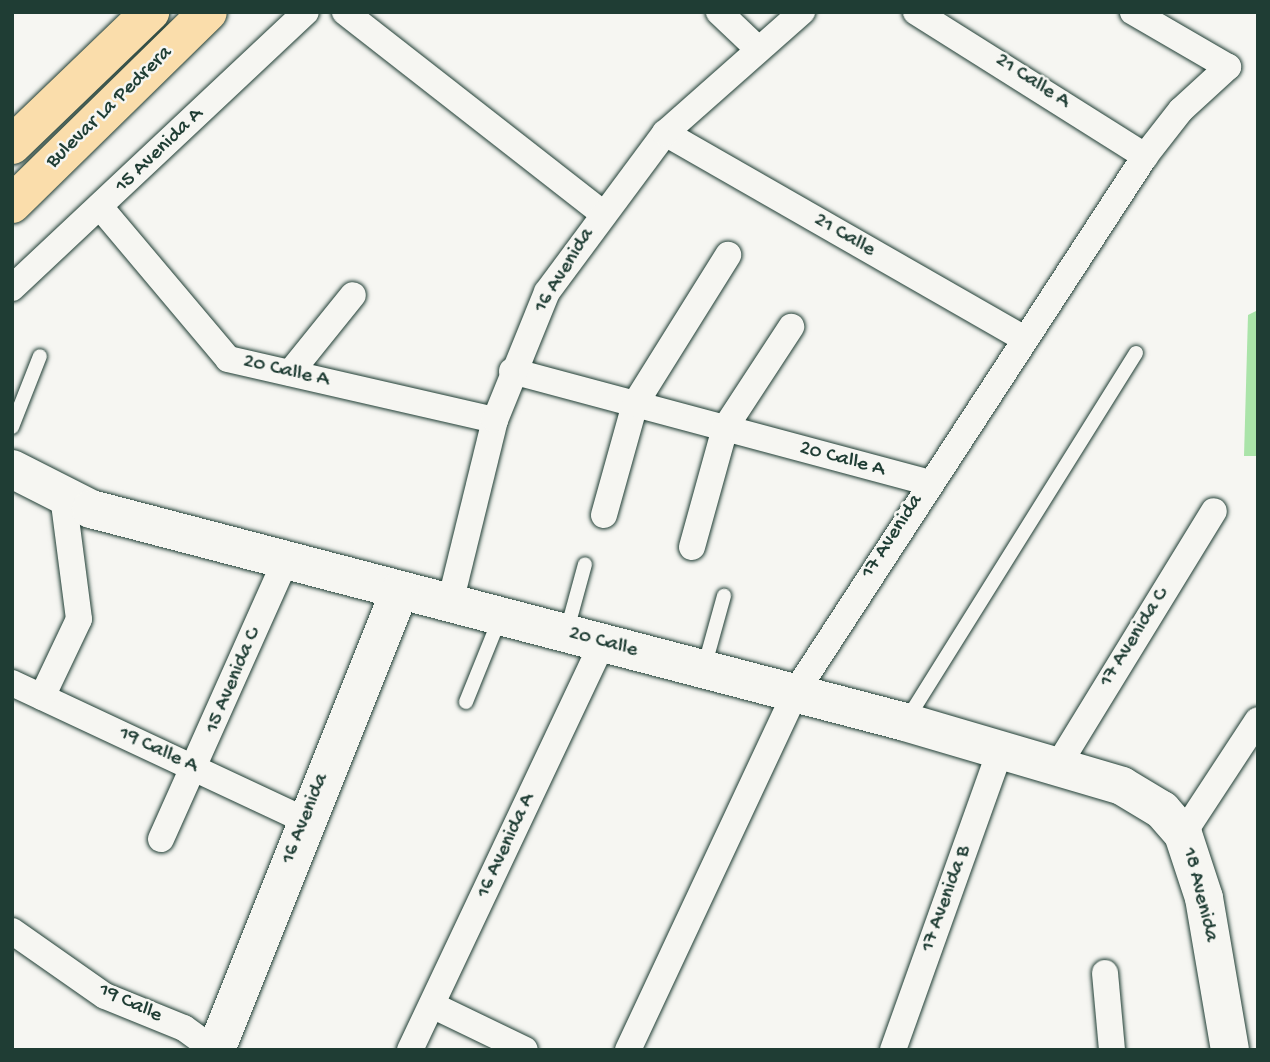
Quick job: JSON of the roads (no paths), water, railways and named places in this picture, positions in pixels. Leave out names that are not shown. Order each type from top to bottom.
[{"type":"main road","name":"Bulevar La Pedrera","points":[[12,145],[150,12]]},
{"type":"main road","name":"Bulevar La Pedrera","points":[[12,204],[208,12]]},
{"type":"street","name":"15 Avenida A","points":[[12,288],[101,208],[306,12]]},
{"type":"street","points":[[345,12],[602,213]]},
{"type":"street","points":[[719,12],[758,49]]},
{"type":"street","name":"16 Avenida","points":[[450,603],[495,420],[512,371],[547,292],[602,213],[665,133],[802,12]]},
{"type":"street","name":"21 Calle A","points":[[916,12],[1145,156]]},
{"type":"street","name":"17 Avenida","points":[[628,1050],[795,693],[1023,338],[1145,156],[1181,110],[1228,67],[1133,12]]},
{"type":"street","name":"21 Calle","points":[[665,133],[1023,338]]},
{"type":"street","name":"20 Calle A","points":[[101,208],[228,359],[495,420]]},
{"type":"street","points":[[604,515],[635,404],[728,255]]},
{"type":"street","points":[[290,373],[353,295]]},
{"type":"street","points":[[692,548],[725,428],[791,327]]},
{"type":"street","name":"20 Calle A","points":[[512,371],[929,483]]},
{"type":"street","name":"20 Calle","points":[[12,469],[63,496],[286,560],[905,722],[1122,786],[1162,810],[1183,834]]},
{"type":"street","points":[[42,696],[79,619],[63,496]]},
{"type":"street","name":"17 Avenida C","points":[[1057,767],[1214,511]]},
{"type":"street","name":"15 Avenida C","points":[[161,839],[197,769],[286,560]]},
{"type":"street","name":"16 Avenida","points":[[215,1050],[304,820],[400,590]]},
{"type":"street","name":"16 Avenida A","points":[[410,1050],[603,642]]},
{"type":"street","name":"19 Calle A","points":[[12,683],[304,820]]},
{"type":"street","name":"18 Avenida","points":[[1230,1050],[1204,898],[1183,834],[1258,720]]},
{"type":"street","name":"17 Avenida B","points":[[893,1050],[1001,749]]},
{"type":"street","name":"19 Calle","points":[[12,931],[105,996],[184,1028],[215,1050]]},
{"type":"street","points":[[1105,972],[1112,1050]]},
{"type":"street","points":[[432,1004],[525,1050]]},
{"type":"lane","points":[[905,722],[1136,353]]},
{"type":"lane","points":[[12,427],[40,356]]},
{"type":"lane","points":[[566,633],[585,564]]},
{"type":"lane","points":[[704,669],[724,596]]},
{"type":"lane","points":[[466,702],[501,616]]}]
